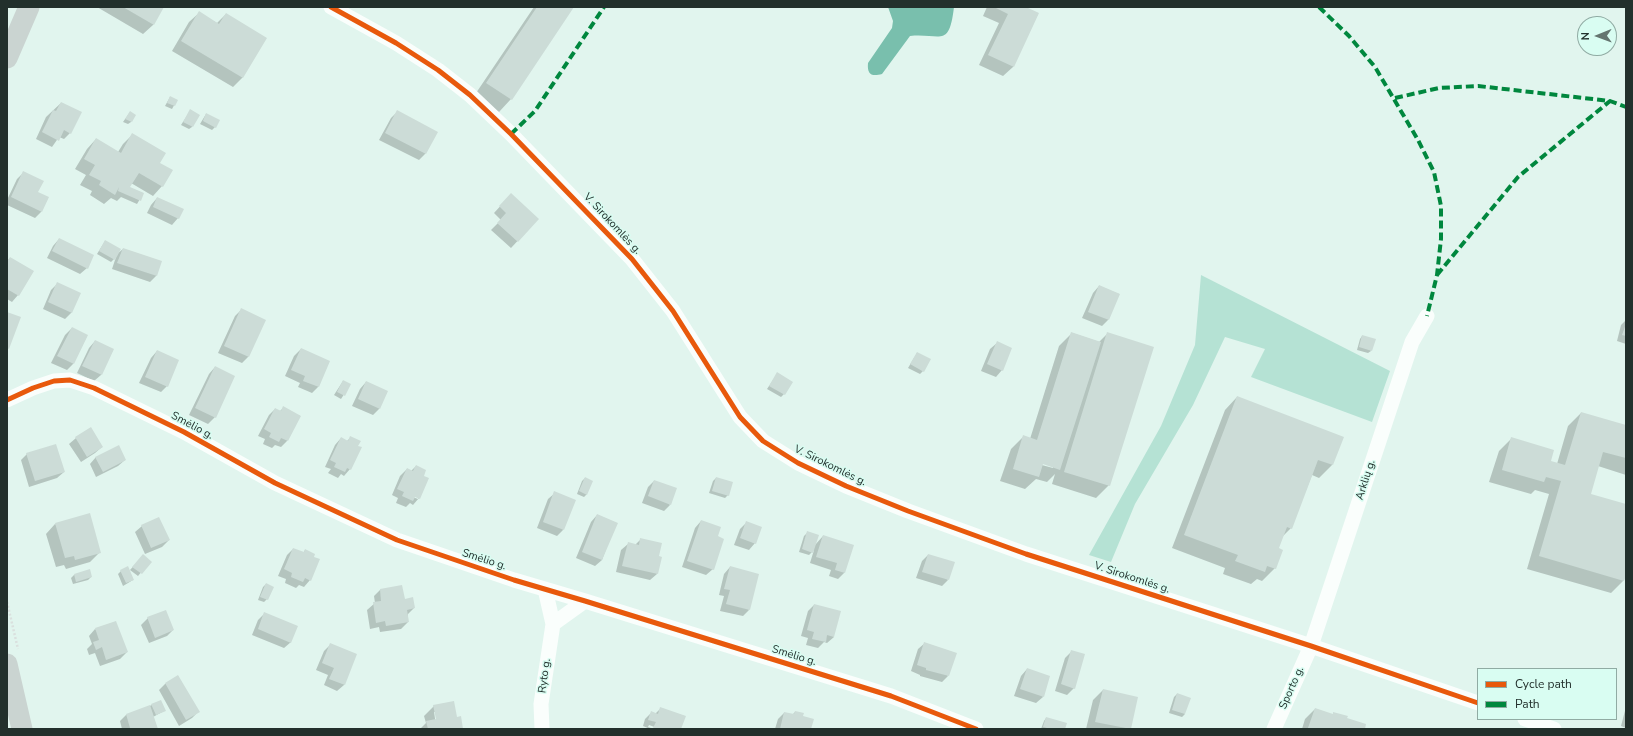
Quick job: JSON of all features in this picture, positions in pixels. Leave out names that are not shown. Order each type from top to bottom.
[{"type":"main road","points":[[7,58],[29,7]]},
{"type":"main road","points":[[7,664],[22,729]]},
{"type":"street","name":"V. Sirokomlės g.","points":[[331,7],[438,70],[470,95],[561,184],[632,259],[673,311],[740,418],[763,441],[798,463],[846,486],[908,512],[1026,554],[1311,646],[1477,703]]},
{"type":"street","name":"Arklių g.","points":[[1311,646],[1412,342],[1427,316]]},
{"type":"street","name":"Smėlio g.","points":[[7,400],[32,388],[54,381],[70,380],[94,388],[184,432],[275,483],[396,540],[462,563],[891,696],[976,729]]},
{"type":"street","name":"Ryto g.","points":[[542,729],[541,704],[553,624],[545,589]]},
{"type":"street","points":[[553,624],[585,601]]},
{"type":"street","name":"Sporto g.","points":[[1274,729],[1311,646]]},
{"type":"street","points":[[1527,720],[1554,729]]},
{"type":"shaded area","points":[[888,7],[954,7],[952,20],[946,34],[936,37],[910,36],[882,74],[872,75],[868,70],[868,63],[892,28],[893,21]]},
{"type":"shaded area","points":[[1201,275],[1390,371],[1372,422],[1251,377],[1265,349],[1225,337],[1193,405],[1135,504],[1111,562],[1089,555],[1161,426],[1195,345]]},
{"type":"building","points":[[123,7],[164,7],[154,25]]},
{"type":"building","points":[[537,7],[574,7],[512,100],[486,83]]},
{"type":"building","points":[[994,7],[1026,7],[1039,13],[1014,67],[988,55],[1008,14]]},
{"type":"building","points":[[199,11],[219,24],[226,13],[267,38],[243,78],[181,41]]},
{"type":"building","points":[[170,96],[178,100],[175,106],[167,103]]},
{"type":"building","points":[[61,102],[82,112],[71,134],[64,130],[59,141],[42,132],[53,110],[56,111]]},
{"type":"building","points":[[190,109],[200,115],[193,127],[183,122]]},
{"type":"building","points":[[397,110],[438,132],[426,154],[385,133]]},
{"type":"building","points":[[130,111],[136,115],[132,122],[125,119]]},
{"type":"building","points":[[206,113],[220,120],[216,128],[203,121]]},
{"type":"building","points":[[132,133],[166,153],[160,163],[173,170],[163,187],[139,173],[130,187],[144,193],[141,201],[118,191],[119,187],[115,195],[99,185],[101,181],[89,175],[95,165],[84,159],[96,138],[121,153]]},
{"type":"building","points":[[23,171],[44,181],[38,192],[49,197],[42,212],[11,197]]},
{"type":"building","points":[[511,193],[539,219],[518,242],[497,223],[506,213],[499,206]]},
{"type":"building","points":[[157,197],[184,209],[179,219],[153,207]]},
{"type":"building","points":[[59,238],[94,255],[88,269],[52,251]]},
{"type":"building","points":[[105,240],[121,249],[115,260],[99,251]]},
{"type":"building","points":[[123,248],[162,261],[157,276],[117,263]]},
{"type":"building","points":[[10,257],[34,271],[19,296],[7,289],[7,262]]},
{"type":"building","points":[[57,282],[81,293],[72,313],[48,302]]},
{"type":"building","points":[[1099,285],[1120,294],[1109,320],[1088,312]]},
{"type":"building","points":[[241,308],[266,320],[249,357],[224,346]]},
{"type":"building","points":[[7,312],[21,317],[9,349],[7,348]]},
{"type":"building","points":[[1626,324],[1626,336],[1622,335]]},
{"type":"building","points":[[72,327],[88,335],[74,364],[57,356]]},
{"type":"building","points":[[1071,332],[1101,342],[1060,470],[1043,464],[1039,477],[1013,469],[1023,435],[1037,440]]},
{"type":"building","points":[[1107,332],[1154,347],[1110,486],[1064,472]]},
{"type":"building","points":[[1362,335],[1376,339],[1372,351],[1359,347]]},
{"type":"building","points":[[95,340],[114,349],[102,375],[82,366]]},
{"type":"building","points":[[997,341],[1012,348],[1003,371],[987,364]]},
{"type":"building","points":[[301,348],[330,361],[319,387],[303,381],[305,376],[291,370]]},
{"type":"building","points":[[157,350],[179,360],[168,387],[145,377]]},
{"type":"building","points":[[917,352],[931,359],[924,372],[910,364]]},
{"type":"building","points":[[215,366],[235,376],[216,418],[195,408]]},
{"type":"building","points":[[777,372],[793,382],[785,395],[769,386]]},
{"type":"building","points":[[343,380],[351,384],[345,396],[337,392]]},
{"type":"building","points":[[366,381],[388,391],[380,409],[358,399]]},
{"type":"building","points":[[1237,396],[1344,437],[1333,465],[1318,460],[1292,529],[1287,527],[1279,548],[1283,550],[1276,569],[1267,566],[1265,572],[1235,561],[1238,555],[1184,535]]},
{"type":"building","points":[[283,406],[301,416],[288,441],[281,438],[279,442],[269,437],[271,433],[264,429],[275,408],[281,411]]},
{"type":"building","points":[[1581,412],[1626,425],[1626,458],[1603,452],[1591,494],[1626,504],[1626,575],[1624,581],[1539,556],[1561,481],[1546,477],[1544,482],[1502,470],[1511,437],[1554,450],[1551,461],[1565,465]]},
{"type":"building","points":[[91,427],[103,447],[87,457],[75,437]]},
{"type":"building","points":[[350,436],[361,441],[358,446],[362,447],[351,470],[347,468],[345,472],[334,467],[336,463],[330,460],[341,437],[348,441]]},
{"type":"building","points":[[56,444],[65,472],[35,481],[26,453]]},
{"type":"building","points":[[119,445],[126,460],[103,472],[95,457]]},
{"type":"building","points":[[416,465],[426,470],[424,476],[429,478],[420,499],[415,497],[413,501],[402,496],[404,492],[397,489],[407,468],[413,471]]},
{"type":"building","points":[[585,477],[593,481],[587,495],[579,491]]},
{"type":"building","points":[[716,477],[733,482],[729,496],[712,491]]},
{"type":"building","points":[[654,480],[677,488],[671,505],[648,496]]},
{"type":"building","points":[[554,491],[576,500],[564,530],[543,522]]},
{"type":"building","points":[[90,513],[101,553],[75,560],[74,556],[65,558],[55,523]]},
{"type":"building","points":[[597,514],[618,523],[602,560],[582,552]]},
{"type":"building","points":[[159,517],[170,540],[151,548],[141,525]]},
{"type":"building","points":[[701,520],[721,527],[718,536],[724,539],[714,570],[687,561]]},
{"type":"building","points":[[746,521],[762,527],[756,544],[740,538]]},
{"type":"building","points":[[807,531],[819,535],[813,553],[802,549]]},
{"type":"building","points":[[823,535],[854,545],[845,573],[835,570],[837,563],[816,557]]},
{"type":"building","points":[[640,538],[662,543],[659,556],[662,557],[658,574],[622,566],[628,542],[639,545]]},
{"type":"building","points":[[293,548],[304,552],[305,549],[315,554],[314,557],[320,559],[311,581],[305,578],[303,582],[291,577],[292,573],[284,569]]},
{"type":"building","points":[[143,554],[152,562],[142,574],[132,567]]},
{"type":"building","points":[[928,554],[955,562],[949,580],[922,572]]},
{"type":"building","points":[[128,566],[134,580],[126,583],[120,570]]},
{"type":"building","points":[[730,566],[759,574],[750,610],[726,604],[730,590],[724,589]]},
{"type":"building","points":[[90,569],[92,577],[76,582],[74,574]]},
{"type":"building","points":[[266,583],[274,587],[268,600],[260,597]]},
{"type":"building","points":[[402,585],[405,599],[413,597],[415,608],[407,610],[409,622],[386,626],[385,621],[376,623],[373,602],[381,601],[380,589]]},
{"type":"building","points":[[814,604],[841,611],[834,637],[827,635],[826,642],[812,639],[814,632],[807,630]]},
{"type":"building","points":[[166,610],[174,630],[155,638],[147,617]]},
{"type":"building","points":[[264,612],[298,626],[291,643],[258,629]]},
{"type":"building","points":[[116,621],[128,652],[106,660],[102,647],[96,650],[93,642],[99,640],[95,628]]},
{"type":"building","points":[[924,642],[957,653],[949,676],[926,670],[926,668],[917,665]]},
{"type":"building","points":[[330,643],[357,654],[345,685],[329,679],[334,668],[322,663]]},
{"type":"building","points":[[1071,650],[1085,654],[1075,689],[1061,684]]},
{"type":"building","points":[[1027,668],[1050,676],[1044,697],[1020,689]]},
{"type":"building","points":[[178,675],[200,712],[186,720],[165,683]]},
{"type":"building","points":[[1103,689],[1138,697],[1131,729],[1095,722]]},
{"type":"building","points":[[1177,693],[1191,698],[1185,714],[1172,710]]},
{"type":"building","points":[[161,700],[166,711],[156,715],[151,704]]},
{"type":"building","points":[[454,701],[457,717],[461,716],[463,729],[428,729],[426,721],[436,719],[433,705]]},
{"type":"building","points":[[150,705],[158,729],[128,729],[130,728],[126,714]]},
{"type":"building","points":[[660,707],[686,716],[681,729],[653,728],[656,722],[648,720],[651,711],[658,714]]},
{"type":"building","points":[[1315,708],[1333,714],[1333,712],[1348,716],[1347,718],[1366,724],[1365,729],[1308,728]]},
{"type":"building","points":[[795,711],[804,713],[803,716],[814,719],[811,729],[780,729],[784,712],[794,714]]},
{"type":"building","points":[[1046,717],[1067,723],[1065,729],[1051,729],[1043,727]]},
{"type":"marked path","points":[[511,134],[535,111],[604,7]]},
{"type":"marked path","points":[[1319,7],[1349,36],[1375,67],[1418,140],[1434,172],[1441,206],[1441,239],[1437,275],[1427,316]]},
{"type":"marked path","points":[[1395,98],[1439,88],[1478,86],[1610,101],[1626,107]]},
{"type":"marked path","points":[[1437,275],[1518,177],[1610,101]]},
{"type":"cycle path","points":[[331,7],[396,43],[438,70],[470,95],[511,134],[632,259],[673,311],[740,417],[763,441],[798,463],[846,486],[908,511],[1026,554],[1311,646],[1477,703]]},
{"type":"cycle path","points":[[7,400],[33,388],[54,381],[70,380],[94,388],[184,432],[275,483],[397,540],[514,580],[891,696],[976,729]]}]
